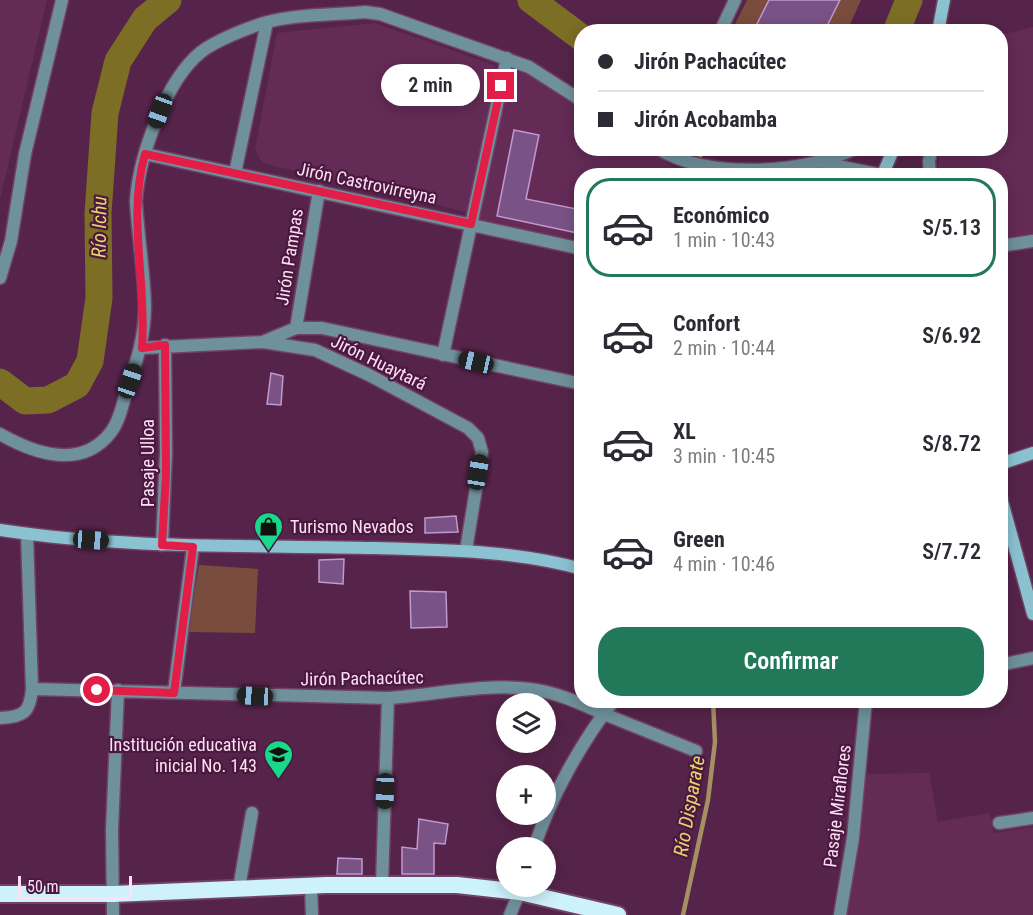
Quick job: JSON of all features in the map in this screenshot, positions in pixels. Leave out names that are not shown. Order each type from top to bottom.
[{"type":"highway","points":[[0,894],[113,894],[382,884],[496,887]]},
{"type":"highway","points":[[551,897],[618,915]]},
{"type":"main road","points":[[940,24],[944,0]]},
{"type":"main road","points":[[1008,461],[1033,453]]},
{"type":"main road","points":[[0,530],[193,547],[466,550],[518,555],[574,567]]},
{"type":"main road","points":[[1008,537],[1033,614]]},
{"type":"street","points":[[0,278],[11,242],[25,154],[62,0]]},
{"type":"street","points":[[723,24],[732,1]]},
{"type":"street","points":[[0,434],[18,444],[52,455],[85,453],[97,446],[111,431],[118,418],[142,348],[145,305],[136,201],[137,182],[160,111],[191,62],[203,50],[267,22],[365,12],[380,14],[529,66],[574,95]]},
{"type":"street","points":[[235,173],[267,22]]},
{"type":"street","points":[[443,355],[507,58]]},
{"type":"street","name":"Jirón Castrovirreyna","points":[[145,154],[574,247]]},
{"type":"street","points":[[673,156],[714,166],[748,168]]},
{"type":"street","points":[[794,168],[822,163],[838,156]]},
{"type":"street","points":[[822,163],[847,168]]},
{"type":"street","name":"Jirón Pampas","points":[[296,328],[319,191]]},
{"type":"street","points":[[1008,245],[1033,241]]},
{"type":"street","points":[[263,342],[296,328],[322,328],[574,382]]},
{"type":"street","name":"Jirón Huaytará","points":[[142,348],[165,345],[263,342],[315,350],[369,375],[459,423],[478,438],[482,452],[466,550]]},
{"type":"street","name":"Pasaje Ulloa","points":[[162,545],[166,474],[165,345]]},
{"type":"street","points":[[0,718],[23,714],[31,705],[33,689],[27,534]]},
{"type":"street","points":[[174,693],[193,547]]},
{"type":"street","points":[[1008,663],[1033,658]]},
{"type":"street","name":"Jirón Pachacútec","points":[[33,689],[276,697],[388,698],[440,695],[472,689],[530,688],[574,701]]},
{"type":"street","points":[[114,915],[112,830],[118,690]]},
{"type":"street","points":[[382,884],[388,698]]},
{"type":"street","name":"Jirón Pachacútec","points":[[590,708],[696,751]]},
{"type":"street","points":[[538,837],[563,784],[608,708]]},
{"type":"street","name":"Pasaje Miraflores","points":[[840,915],[853,838],[865,708]]},
{"type":"street","points":[[239,888],[252,813]]},
{"type":"street","points":[[999,823],[1033,818]]},
{"type":"street","points":[[311,886],[312,915]]},
{"type":"street","points":[[510,915],[518,897]]},
{"type":"shaded area","points":[[0,0],[47,0],[0,199]]},
{"type":"shaded area","points":[[747,0],[861,0],[850,24],[735,24]]},
{"type":"shaded area","points":[[375,23],[494,65],[499,73],[466,212],[262,163],[255,149],[277,33]]},
{"type":"shaded area","points":[[1033,27],[1033,233],[1008,237],[1008,168],[937,168],[940,156],[1008,156],[1008,33]]},
{"type":"shaded area","points":[[506,63],[523,64],[574,96],[574,156],[658,156],[674,168],[574,168],[574,247],[471,224]]},
{"type":"shaded area","points":[[199,565],[258,569],[255,633],[188,632]]},
{"type":"shaded area","points":[[929,773],[938,822],[990,813],[993,833],[1033,827],[1033,915],[845,915],[860,831],[866,774]]},
{"type":"building","points":[[769,0],[840,0],[828,24],[757,24]]},
{"type":"building","points":[[514,130],[539,135],[526,199],[574,208],[574,232],[497,216]]},
{"type":"building","points":[[271,373],[283,376],[281,405],[267,404]]},
{"type":"building","points":[[456,516],[458,532],[425,533],[425,518]]},
{"type":"building","points":[[344,559],[343,584],[319,582],[319,560]]},
{"type":"building","points":[[410,591],[446,592],[447,627],[411,628]]},
{"type":"building","points":[[419,819],[448,824],[445,844],[434,843],[434,874],[402,874],[402,847],[417,849]]},
{"type":"building","points":[[338,858],[362,859],[362,874],[337,874]]},
{"type":"waterway","name":"Río Ichu","points":[[0,382],[25,401],[48,400],[77,385],[90,361],[99,298],[98,213],[105,113],[118,61],[145,19],[168,0]]},
{"type":"waterway","name":"Río Ichu","points":[[531,0],[574,32]]},
{"type":"waterway","name":"Río Ichu","points":[[899,24],[909,0]]},
{"type":"waterway","name":"Río Disparate","points":[[697,168],[700,156]]},
{"type":"waterway","name":"Río Disparate","points":[[683,915],[708,800],[715,742],[713,708]]},
{"type":"place","name":"Turismo Nevados","points":[[269,552]]},
{"type":"place","name":"Institución educativa inicial No. 143","points":[[278,780]]},
{"type":"route","points":[[97,690],[174,693],[193,547],[162,545],[166,474],[165,345],[142,348],[145,305],[136,201],[137,182],[145,154],[471,224],[501,86]]}]
